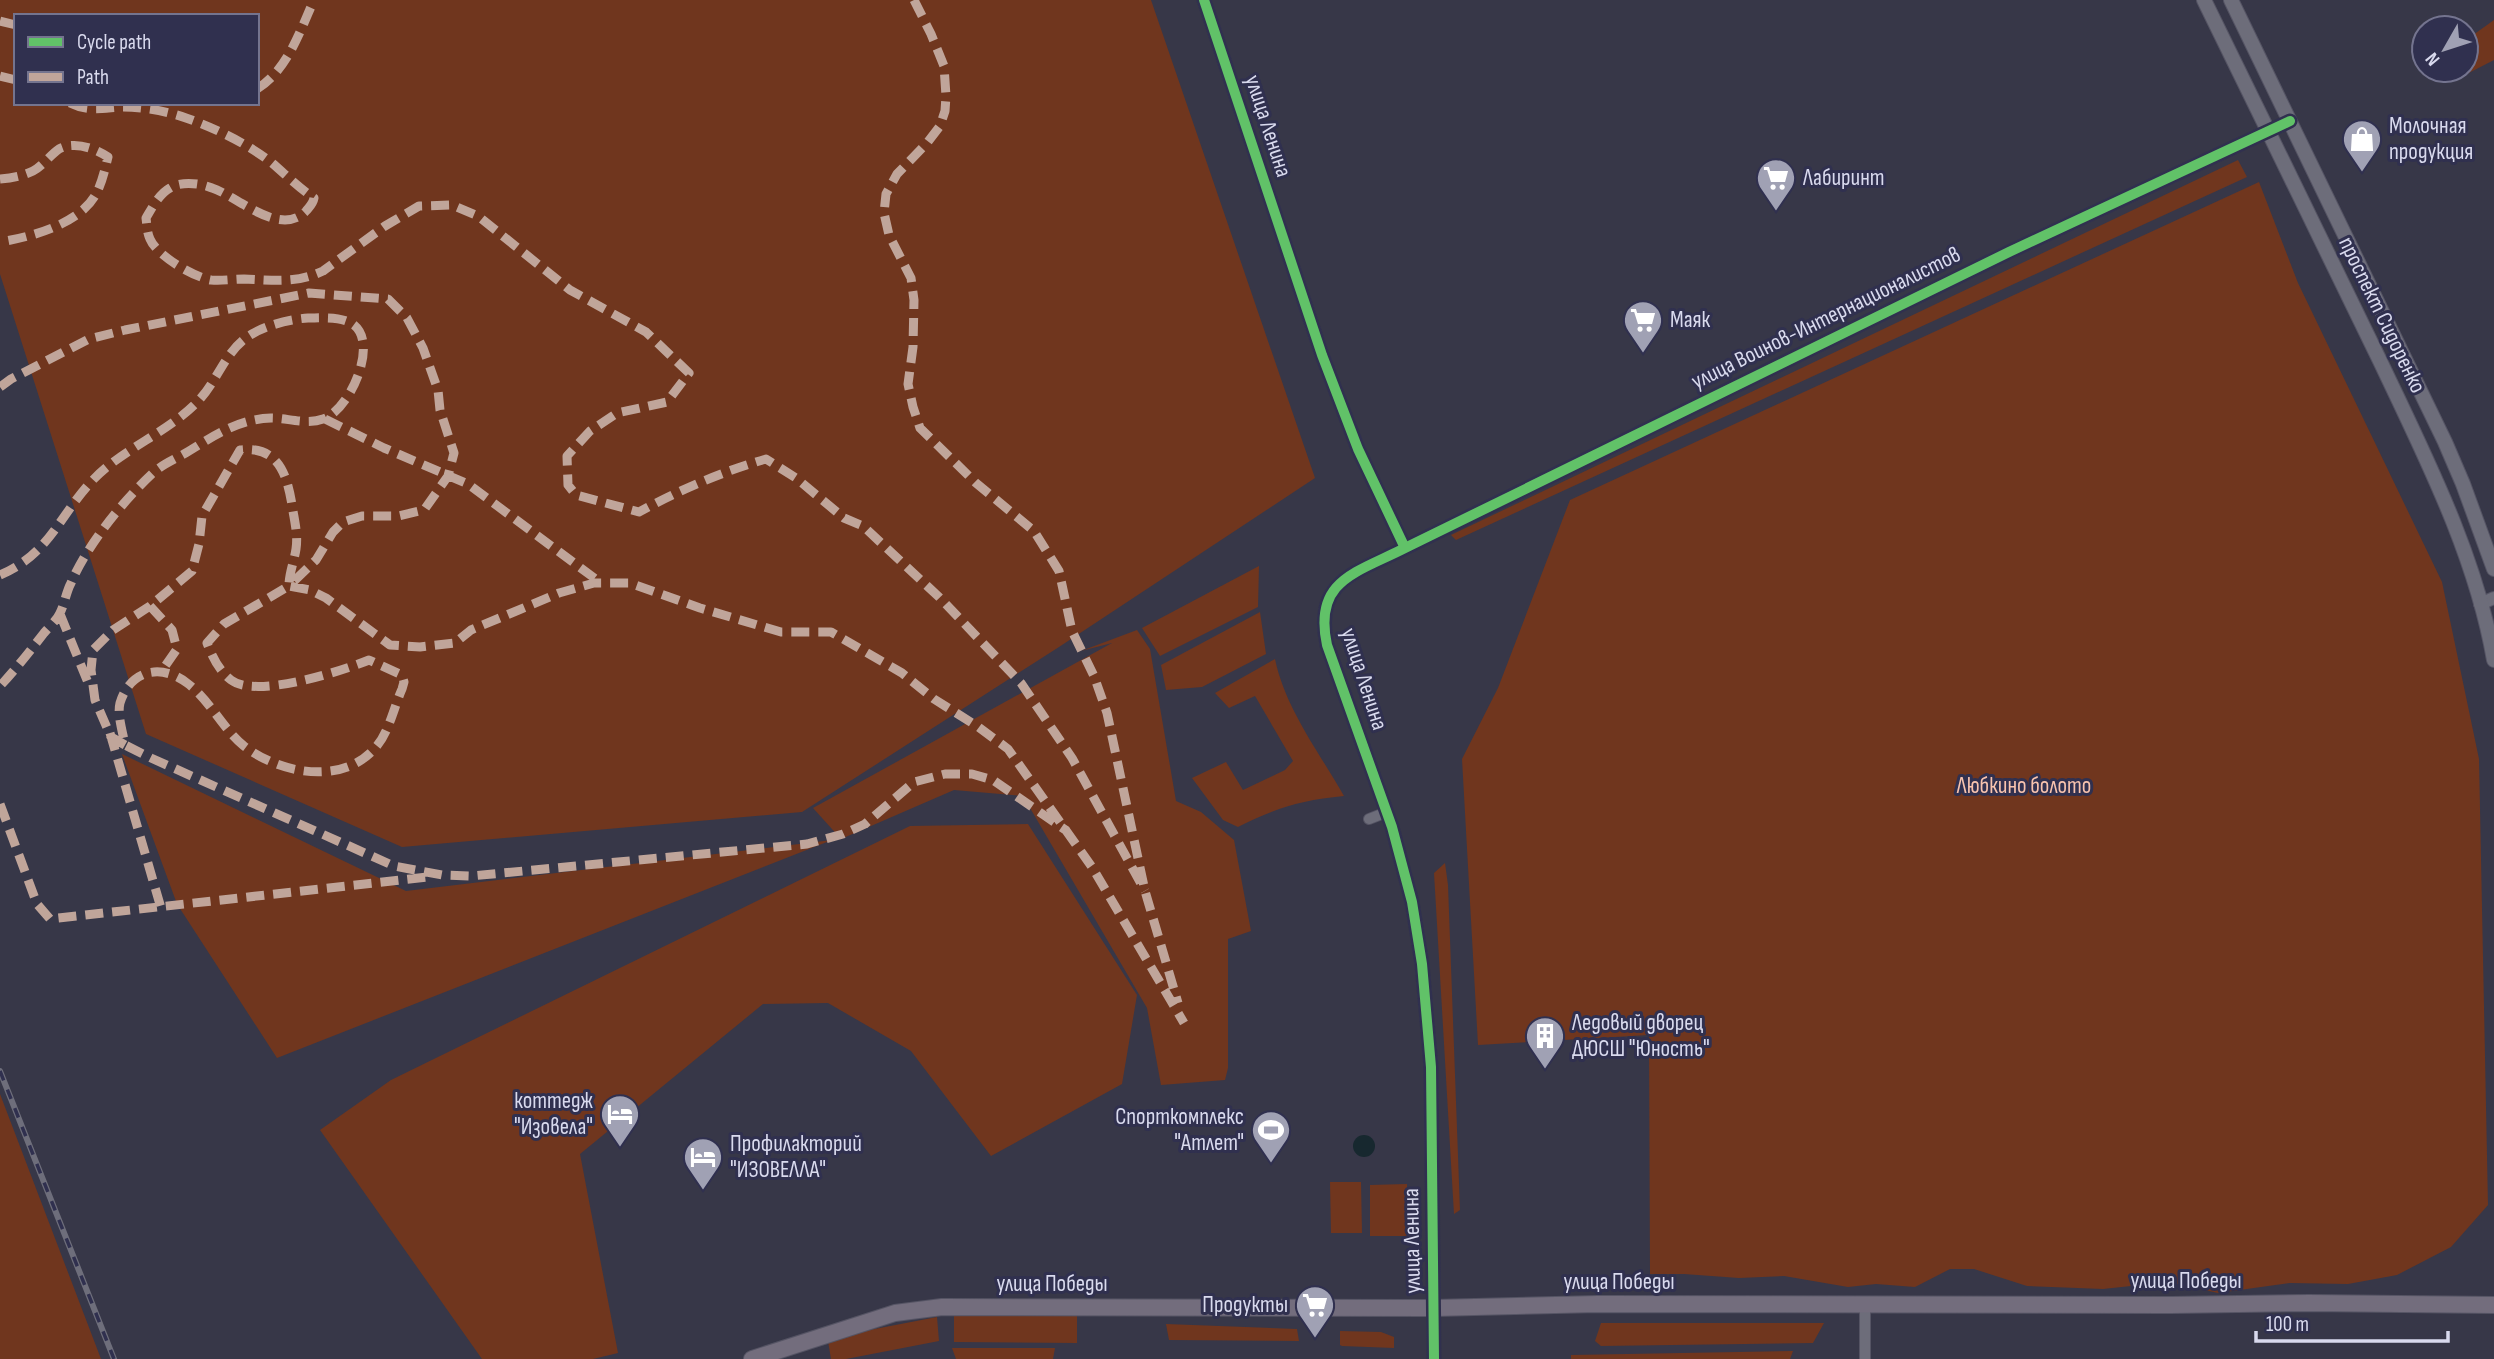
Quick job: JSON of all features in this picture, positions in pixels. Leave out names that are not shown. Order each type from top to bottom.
[{"type":"main road","name":"проспект Сидоренко","points":[[2204,0],[2356,312],[2446,506],[2487,601],[2494,660]]},
{"type":"main road","name":"проспект Сидоренко","points":[[2231,0],[2449,453],[2494,569]]},
{"type":"main road","name":"улица Победы","points":[[752,1359],[882,1317],[942,1307],[1434,1308],[1598,1304],[2323,1303],[2494,1305]]},
{"type":"street","name":"улица Ленина","points":[[1204,0],[1322,355],[1359,449],[1405,548],[1338,584],[1328,596],[1323,621],[1331,657],[1387,812],[1412,902],[1423,977],[1431,1067],[1434,1359]]},
{"type":"street","name":"улица Воинов-Интернационалистов","points":[[1405,548],[1961,275],[2290,121]]},
{"type":"street","points":[[1369,819],[1387,812]]},
{"type":"street","points":[[1865,1304],[1865,1359]]},
{"type":"green space","points":[[0,0],[1151,0],[1315,478],[802,812],[402,847],[146,734],[0,274]]},
{"type":"green space","points":[[2494,20],[2494,60],[2480,67],[2480,30]]},
{"type":"green space","points":[[2238,160],[2247,177],[1456,540],[1451,535]]},
{"type":"green space","name":"Любкино болото","points":[[2259,182],[2298,283],[2442,582],[2479,759],[2488,1205],[2451,1247],[2397,1275],[2348,1284],[2290,1283],[2218,1293],[2168,1282],[2103,1289],[2027,1286],[1974,1269],[1950,1269],[1915,1287],[1876,1284],[1848,1287],[1784,1276],[1739,1278],[1650,1274],[1649,1035],[1478,1045],[1462,759],[1498,688],[1570,500]]},
{"type":"green space","points":[[1259,566],[1258,607],[1160,656],[1142,628]]},
{"type":"green space","points":[[1260,612],[1266,654],[1202,687],[1166,690],[1161,665]]},
{"type":"green space","points":[[1137,630],[1150,649],[1176,801],[1201,812],[1234,840],[1251,931],[1228,939],[1228,1068],[1225,1080],[1161,1085],[1147,1008],[1023,796],[954,790],[841,839],[813,808],[1112,643],[1081,651]]},
{"type":"green space","points":[[1275,659],[1286,695],[1344,796],[1289,806],[1238,827],[1223,820],[1192,778],[1226,762],[1243,790],[1285,770],[1293,761],[1255,696],[1229,708],[1215,693]]},
{"type":"green space","points":[[122,754],[406,891],[832,840],[277,1058],[177,904]]},
{"type":"green space","points":[[1028,824],[1137,995],[1122,1084],[991,1156],[911,1051],[828,1003],[763,1004],[580,1154],[618,1353],[593,1359],[482,1359],[320,1130],[391,1080],[910,826]]},
{"type":"green space","points":[[1445,863],[1460,1210],[1454,1214],[1434,873]]},
{"type":"green space","points":[[0,1094],[101,1359],[0,1359]]},
{"type":"green space","points":[[1330,1182],[1361,1182],[1362,1233],[1331,1233]]},
{"type":"green space","points":[[1407,1184],[1407,1236],[1370,1236],[1370,1185]]},
{"type":"green space","points":[[1077,1313],[1077,1343],[954,1342],[954,1314]]},
{"type":"green space","points":[[937,1317],[939,1341],[846,1359],[831,1359],[828,1341],[854,1333]]},
{"type":"green space","points":[[1601,1323],[1824,1323],[1813,1343],[1601,1346],[1595,1341]]},
{"type":"green space","points":[[1166,1324],[1297,1329],[1299,1341],[1169,1340]]},
{"type":"green space","points":[[1340,1331],[1381,1332],[1394,1337],[1394,1348],[1342,1346]]},
{"type":"green space","points":[[952,1348],[1055,1348],[1053,1359],[956,1359]]},
{"type":"green space","points":[[1793,1351],[1790,1359],[1571,1359],[1571,1355]]},
{"type":"water","points":[[1364,1135],[1372,1138],[1375,1146],[1372,1154],[1364,1157],[1356,1154],[1353,1146],[1356,1138]]},
{"type":"railway","points":[[0,1071],[114,1359]]},
{"type":"marked path","points":[[259,88],[285,61],[314,0]]},
{"type":"marked path","points":[[914,0],[944,66],[946,96],[940,126],[897,174],[886,194],[884,213],[889,235],[911,278],[914,300],[913,347],[908,384],[913,407],[920,428],[976,483],[1034,531],[1059,571],[1072,631],[1094,676],[1107,713],[1145,891],[1178,1003]]},
{"type":"marked path","points":[[0,21],[14,24]]},
{"type":"marked path","points":[[0,76],[14,80]]},
{"type":"marked path","points":[[75,105],[102,109],[146,109],[171,113],[197,122],[253,149],[314,198],[306,211],[296,218],[284,220],[259,213],[207,186],[185,184],[170,188],[159,197],[146,218],[148,234],[160,252],[195,275],[211,280],[303,278],[323,271],[385,226],[419,206],[452,205],[478,216],[570,290],[646,332],[689,373],[667,402],[617,413],[590,431],[567,456],[568,485],[576,495],[639,512],[701,482],[766,459],[796,478],[844,518],[863,526],[939,597],[1021,683],[1072,758],[1145,891]]},
{"type":"marked path","points":[[0,179],[33,171],[56,151],[65,147],[84,147],[108,157],[96,194],[79,213],[40,233],[0,242]]},
{"type":"marked path","points":[[0,387],[89,339],[125,330],[309,293],[388,299],[407,318],[423,348],[438,390],[440,410],[454,453],[448,476],[424,510],[398,516],[362,516],[343,522],[333,532],[316,560],[289,586],[310,590],[326,598],[390,645],[420,647],[455,643],[471,630],[559,593],[594,583],[630,583],[700,608],[781,632],[831,632],[902,673],[934,699],[1008,749],[1092,867],[1184,1023]]},
{"type":"marked path","points":[[0,575],[17,566],[42,546],[80,495],[103,470],[188,411],[207,391],[229,356],[243,340],[265,328],[308,318],[349,322],[361,334],[363,347],[358,376],[351,391],[333,413],[317,421],[271,418],[248,421],[208,439],[153,473],[118,510],[96,539],[69,586],[59,616],[0,686]]},
{"type":"marked path","points":[[325,419],[468,484],[601,583]]},
{"type":"marked path","points":[[125,745],[111,737],[95,700],[91,670],[93,650],[113,630],[150,606],[192,571],[202,516],[240,450],[254,450],[273,459],[285,476],[295,525],[296,549],[289,586],[224,624],[207,643],[216,663],[231,680],[243,685],[259,686],[299,681],[369,660],[402,675],[402,689],[388,727],[376,747],[347,767],[311,772],[293,769],[259,756],[236,739],[203,697],[187,683],[167,673],[148,673],[131,683],[120,703],[119,713],[125,745],[151,758],[394,866],[442,875],[471,876],[807,844],[843,834],[865,824],[914,782],[945,774],[972,774],[993,780],[1067,831]]},
{"type":"marked path","points":[[150,606],[172,630],[177,649],[161,672]]},
{"type":"marked path","points":[[60,614],[89,685]]},
{"type":"marked path","points":[[110,733],[161,908]]},
{"type":"marked path","points":[[0,804],[37,904],[50,919],[428,877]]},
{"type":"cycle path","points":[[1204,0],[1322,355],[1358,449],[1405,548]]},
{"type":"cycle path","points":[[1434,1359],[1431,1067],[1422,964],[1412,902],[1392,827],[1327,645],[1324,623],[1326,606],[1333,592],[1342,582],[1370,565],[2009,252],[2290,121]]},
{"type":"place","name":"Молочная продукция","points":[[2362,173]]},
{"type":"place","name":"Лабиринт","points":[[1776,212]]},
{"type":"place","name":"Маяк","points":[[1643,354]]},
{"type":"place","name":"Ледовый дворец ДЮСШ \"Юность\"","points":[[1545,1070]]},
{"type":"place","name":"коттедж \"Изовела\"","points":[[620,1148]]},
{"type":"place","name":"Спорткомплекс \"Атлет\"","points":[[1271,1164]]},
{"type":"place","name":"Профилакторий \"ИЗОВЕЛЛА\"","points":[[703,1191]]},
{"type":"place","name":"Продукты","points":[[1315,1339]]}]
